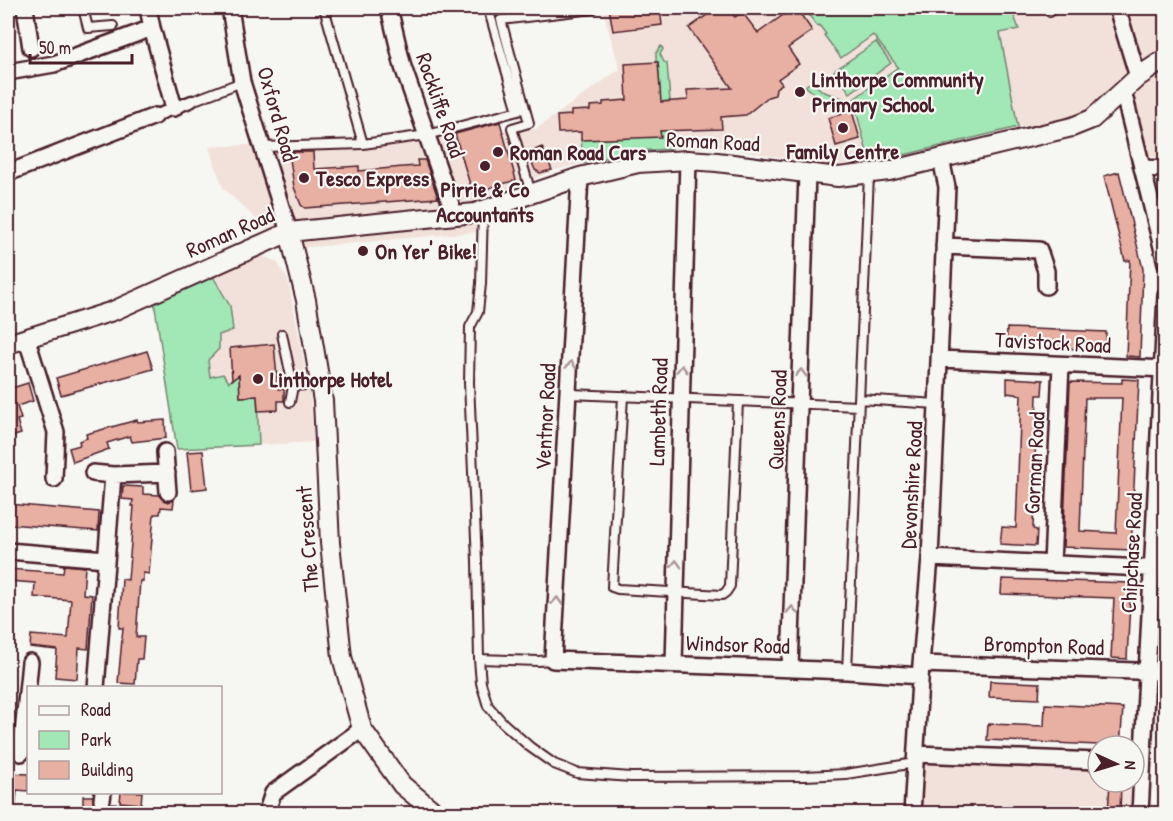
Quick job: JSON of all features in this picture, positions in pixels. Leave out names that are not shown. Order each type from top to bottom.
[{"type":"street","points":[[25,8],[31,48]]},
{"type":"street","points":[[148,8],[174,108]]},
{"type":"street","name":"Oxford Road","points":[[230,8],[242,82],[289,231]]},
{"type":"street","name":"Rockliffe Road","points":[[389,8],[403,66],[455,216]]},
{"type":"street","points":[[1117,8],[1138,77]]},
{"type":"street","points":[[8,72],[54,64],[152,28]]},
{"type":"street","name":"Roman Road","points":[[8,344],[27,340],[112,311],[289,231],[455,216],[483,210],[580,177],[638,163],[688,160],[717,162],[838,177],[889,171],[1071,127],[1092,118],[1138,77],[1166,58]]},
{"type":"street","points":[[1123,91],[1166,262]]},
{"type":"street","points":[[8,173],[192,101]]},
{"type":"street","name":"Devonshire Road","points":[[912,813],[930,558],[947,187],[941,159]]},
{"type":"street","name":"Lambeth Road","points":[[674,664],[688,160]]},
{"type":"street","points":[[1143,168],[1166,169]]},
{"type":"street","name":"Queens Road","points":[[790,669],[801,403],[807,174]]},
{"type":"street","name":"Ventnor Road","points":[[553,660],[570,394],[580,177]]},
{"type":"street","name":"The Crescent","points":[[289,231],[306,300],[321,384],[330,543],[342,657],[362,729],[402,785],[437,813]]},
{"type":"street","points":[[944,246],[1039,250],[1046,271],[1046,286]]},
{"type":"street","name":"Chipchase Road","points":[[1141,734],[1159,568],[1166,295]]},
{"type":"street","points":[[27,340],[56,432],[54,479]]},
{"type":"street","name":"Tavistock Road","points":[[939,359],[1164,369]]},
{"type":"street","name":"Gorman Road","points":[[1052,564],[1061,365]]},
{"type":"street","points":[[165,452],[168,492]]},
{"type":"street","points":[[93,473],[113,475],[167,473]]},
{"type":"street","points":[[96,686],[113,475]]},
{"type":"street","points":[[8,551],[106,559]]},
{"type":"street","points":[[930,558],[1159,568]]},
{"type":"street","name":"Windsor Road","points":[[553,660],[847,671],[921,670]]},
{"type":"street","points":[[28,686],[30,662]]},
{"type":"street","name":"Brompton Road","points":[[921,670],[1166,672]]},
{"type":"street","points":[[19,753],[27,694]]},
{"type":"street","points":[[266,813],[273,793],[362,729]]},
{"type":"street","points":[[915,758],[1086,761]]},
{"type":"street","name":"Chipchase Road","points":[[1139,794],[1140,813]]},
{"type":"lane","points":[[82,8],[88,28],[113,26]]},
{"type":"lane","points":[[324,8],[363,144]]},
{"type":"lane","points":[[263,147],[363,144],[427,135],[518,111],[488,8]]},
{"type":"lane","points":[[531,193],[512,128],[529,123],[501,20],[593,9]]},
{"type":"lane","points":[[192,101],[242,82]]},
{"type":"lane","points":[[847,671],[869,173]]},
{"type":"lane","points":[[483,210],[481,284],[478,312],[470,327],[469,383],[477,551],[479,659],[481,683],[488,706],[495,715],[530,747],[554,764],[577,773],[631,777],[805,776],[846,774],[915,758]]},
{"type":"lane","points":[[282,334],[293,386],[290,402]]},
{"type":"lane","points":[[293,386],[321,384]]},
{"type":"lane","points":[[570,394],[801,403],[937,404]]},
{"type":"lane","points":[[623,396],[612,587],[676,593],[722,595],[730,586],[738,401]]},
{"type":"lane","points":[[479,659],[553,660]]},
{"type":"lane","points":[[102,796],[106,809],[150,811]]},
{"type":"shaded area","points":[[602,8],[1165,8],[1165,157],[1149,156],[1134,110],[1018,127],[900,156],[846,164],[825,165],[720,147],[636,151],[554,170],[481,202],[486,231],[288,249],[223,188],[209,147],[536,129],[620,69]]},
{"type":"shaded area","points":[[258,254],[277,262],[288,280],[310,394],[314,442],[177,449],[154,301]]},
{"type":"shaded area","points":[[916,754],[1086,761],[1086,794],[1141,794],[1140,813],[912,814]]},
{"type":"green space","points":[[804,8],[1011,8],[1019,29],[1000,33],[1018,127],[900,156],[869,160],[856,110],[822,99],[805,86],[811,82],[824,92],[851,101],[898,67],[873,35],[841,58],[824,35],[826,34]]},
{"type":"green space","points":[[876,42],[891,63],[850,93],[834,71]]},
{"type":"green space","points":[[661,46],[663,49],[660,54],[667,63],[670,101],[658,102],[660,91],[656,53]]},
{"type":"green space","points":[[671,130],[672,149],[636,151],[584,163],[581,140],[661,136],[660,131]]},
{"type":"green space","points":[[211,273],[230,306],[233,330],[219,335],[219,349],[208,360],[210,377],[223,374],[229,382],[239,375],[240,397],[257,396],[259,445],[177,449],[154,301]]},
{"type":"building","points":[[609,8],[660,8],[662,25],[613,31]]},
{"type":"building","points":[[717,8],[727,8],[735,17],[742,12],[758,33],[793,8],[796,8],[809,26],[812,31],[788,48],[799,64],[778,79],[782,84],[776,88],[775,95],[768,97],[746,115],[721,117],[722,129],[660,131],[661,137],[581,140],[581,132],[558,133],[557,116],[571,115],[571,111],[590,110],[590,106],[603,105],[603,102],[627,100],[625,64],[658,62],[661,102],[688,100],[687,90],[732,88],[689,28]]},
{"type":"building","name":"Family Centre","points":[[852,111],[860,139],[836,146],[828,118]]},
{"type":"building","points":[[500,122],[516,180],[476,192],[471,188],[455,134]]},
{"type":"building","points":[[542,147],[552,170],[540,173],[535,170],[528,153]]},
{"type":"building","points":[[289,152],[313,152],[314,169],[359,166],[359,171],[418,166],[417,160],[425,160],[438,198],[305,208],[301,205],[294,187]]},
{"type":"building","points":[[1119,172],[1143,269],[1140,357],[1126,356],[1130,260],[1125,261],[1104,176]]},
{"type":"building","points":[[1007,328],[1106,332],[1106,350],[1006,346]]},
{"type":"building","name":"Linthorpe Hotel","points":[[274,344],[278,389],[284,389],[284,401],[278,401],[278,410],[258,411],[257,396],[240,397],[239,375],[232,380],[230,348]]},
{"type":"building","points":[[147,351],[153,369],[61,395],[56,378]]},
{"type":"building","points":[[1007,378],[1043,380],[1042,395],[1037,395],[1033,529],[1037,530],[1036,546],[1000,544],[1002,527],[1016,528],[1021,395],[1007,393]]},
{"type":"building","points":[[1122,379],[1139,380],[1131,550],[1063,547],[1070,382],[1122,383]],"holes":[[[1085,398],[1122,398],[1116,533],[1080,531]]]},
{"type":"building","points":[[10,383],[12,388],[28,383],[33,401],[17,406],[21,419],[17,420],[21,434],[8,438],[8,384]]},
{"type":"building","points":[[137,420],[138,422],[165,420],[166,438],[132,442],[130,436],[107,443],[109,449],[73,462],[69,448],[80,445],[79,441],[87,438],[86,434]]},
{"type":"building","points":[[203,451],[207,488],[191,490],[187,452]]},
{"type":"building","points":[[123,486],[143,487],[143,494],[159,495],[168,502],[174,500],[173,508],[161,507],[160,514],[154,514],[149,574],[143,573],[143,581],[140,581],[136,637],[144,637],[142,659],[137,659],[135,684],[118,683],[123,628],[119,628],[122,579],[128,580],[134,506],[132,506],[133,500],[122,499]]},
{"type":"building","points":[[8,504],[99,512],[98,531],[8,524]]},
{"type":"building","points":[[64,565],[85,567],[83,594],[92,595],[88,649],[79,648],[77,679],[55,677],[57,650],[30,647],[31,635],[68,638],[71,600],[34,597],[35,583],[8,581],[8,569],[63,573]]},
{"type":"building","points":[[1002,579],[1131,583],[1127,659],[1111,658],[1114,598],[1001,594]]},
{"type":"building","points":[[990,681],[1040,683],[1039,699],[989,697]]},
{"type":"building","points":[[1045,704],[1123,708],[1121,734],[1086,734],[1086,744],[987,740],[988,724],[1044,726]]},
{"type":"building","points":[[8,773],[27,774],[27,791],[17,790],[15,812],[8,812]]},
{"type":"building","points":[[121,794],[142,794],[141,804],[120,802]]},
{"type":"building","points":[[1109,794],[1121,794],[1120,813],[1108,813]]},
{"type":"building","points":[[83,796],[93,796],[94,810],[83,809]]},
{"type":"place","name":"Linthorpe Community Primary School","points":[[800,92]]},
{"type":"place","name":"Family Centre","points":[[843,128]]},
{"type":"place","name":"Roman Road Cars","points":[[498,152]]},
{"type":"place","name":"Pirrie & Co Accountants","points":[[485,166]]},
{"type":"place","name":"Tesco Express","points":[[304,178]]},
{"type":"place","name":"On Yer' Bike!","points":[[363,251]]},
{"type":"place","name":"Linthorpe Hotel","points":[[258,379]]}]
